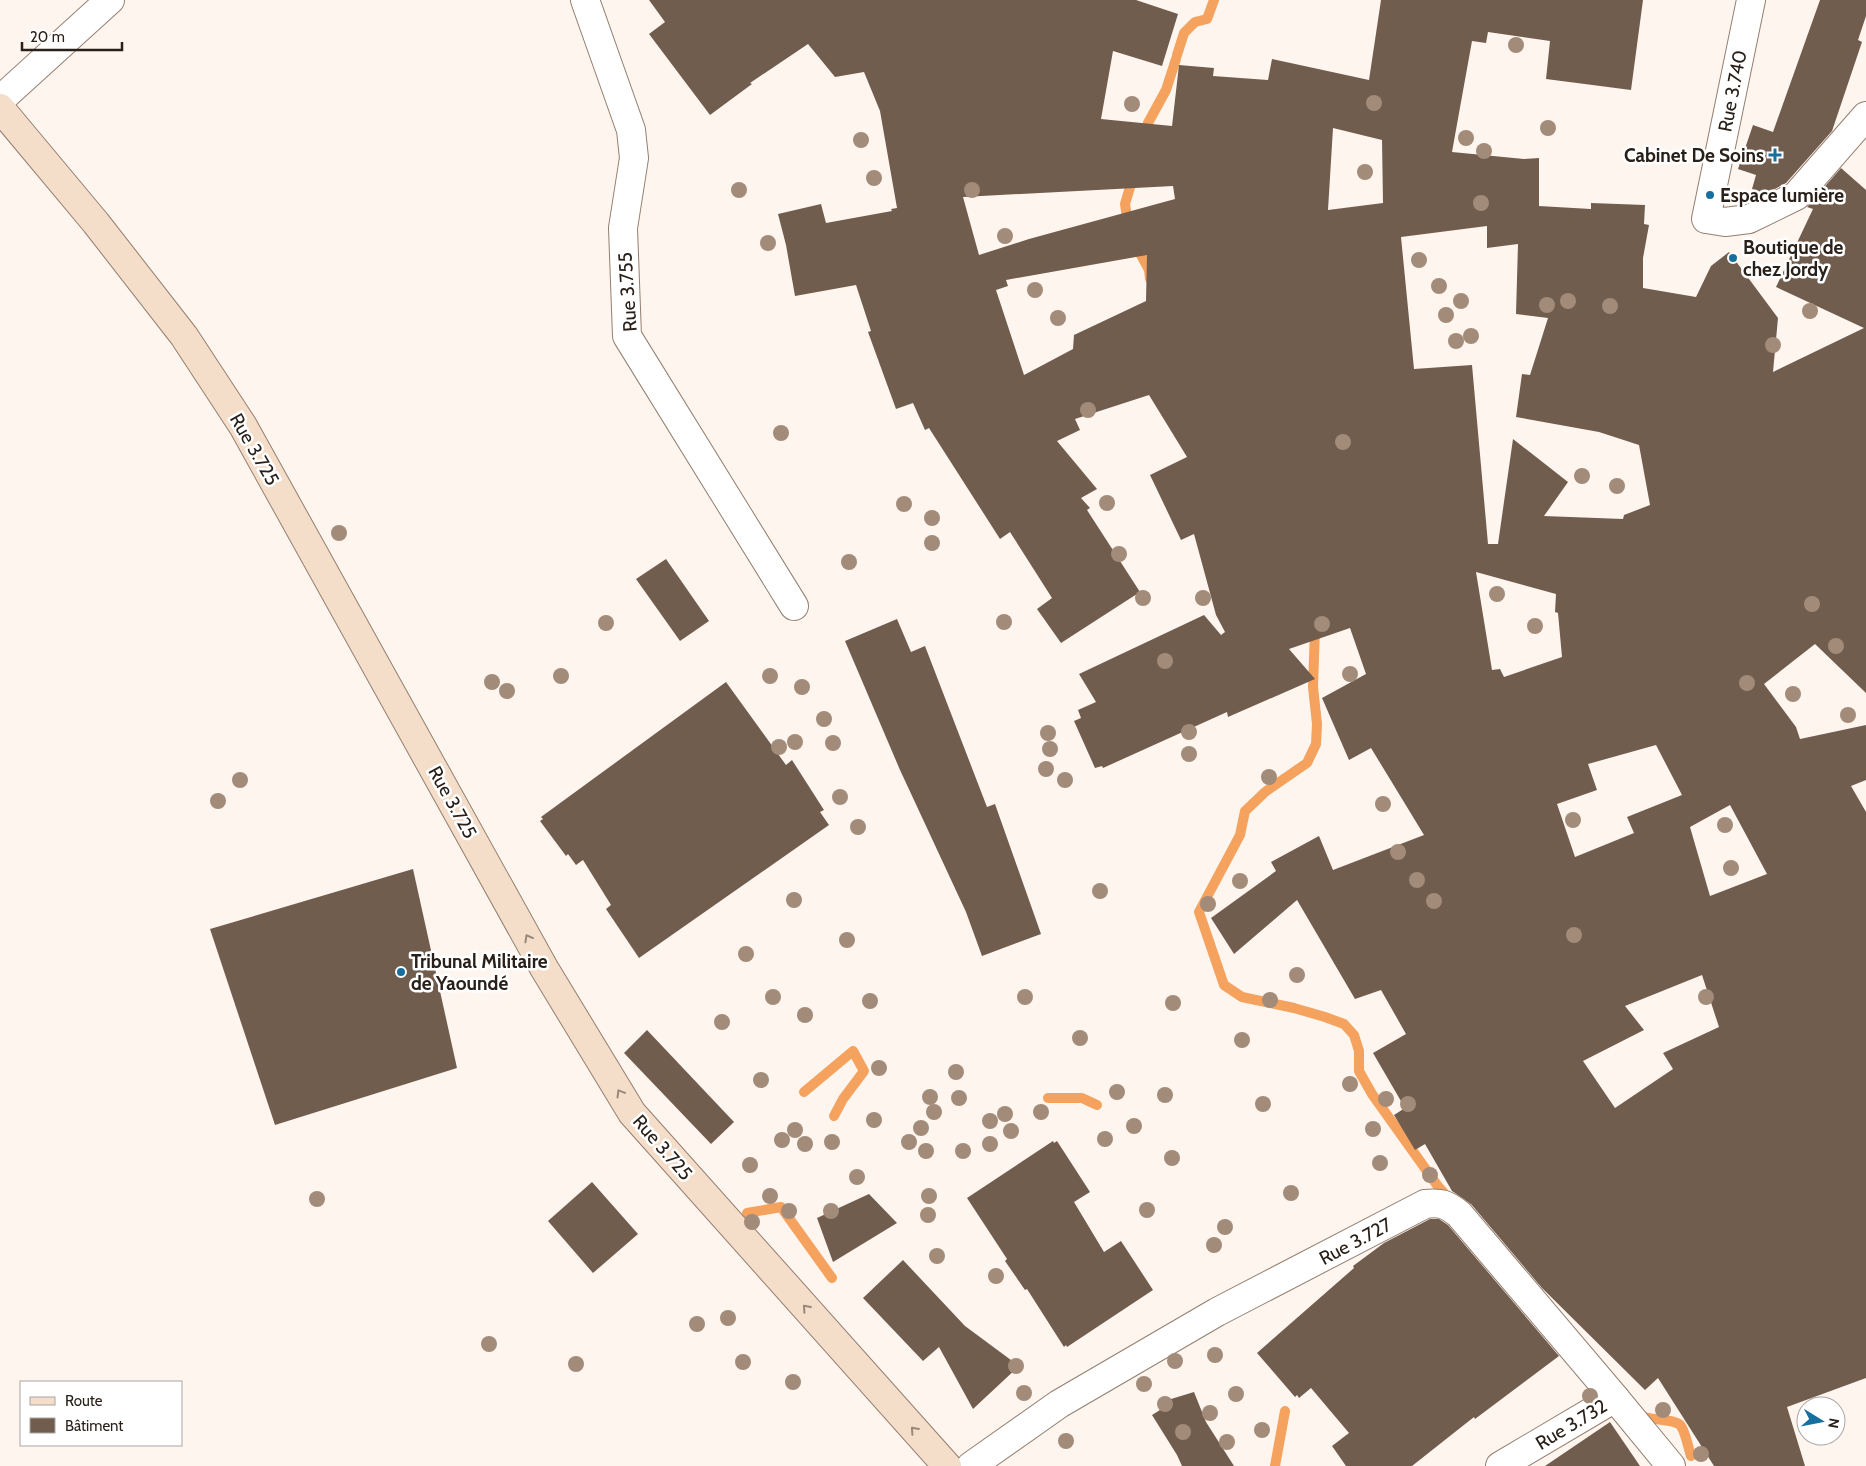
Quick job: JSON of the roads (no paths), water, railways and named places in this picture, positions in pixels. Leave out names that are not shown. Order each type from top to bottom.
[{"type":"street","points":[[0,100],[110,0]]},
{"type":"street","name":"Rue 3.755","points":[[585,0],[631,130],[634,158],[623,228],[628,336],[794,606]]},
{"type":"street","name":"Rue 3.740","points":[[1751,0],[1706,219],[1726,222],[1749,218],[1796,196],[1866,116]]},
{"type":"street","name":"Rue 3.725","points":[[0,108],[96,223],[184,336],[243,426],[544,968],[632,1113],[947,1466]]},
{"type":"street","name":"Rue 3.727","points":[[971,1466],[1059,1404],[1217,1312],[1425,1204],[1435,1202],[1448,1205],[1458,1214],[1671,1466]]},
{"type":"street","name":"Rue 3.732","points":[[1502,1466],[1615,1398]]},
{"type":"waterway","points":[[1177,55],[1184,33],[1195,22],[1207,19],[1214,0]]},
{"type":"waterway","points":[[1144,137],[1148,123],[1166,90],[1176,59]]},
{"type":"waterway","points":[[1128,224],[1125,204],[1133,177]]},
{"type":"waterway","points":[[1135,244],[1149,270],[1150,279]]},
{"type":"waterway","points":[[1315,628],[1313,687],[1317,724],[1316,744],[1307,763],[1265,792],[1245,811],[1240,835],[1199,912],[1224,985],[1242,997],[1294,1008],[1344,1024],[1354,1035],[1359,1051],[1359,1071],[1372,1094],[1437,1185],[1450,1200]]},
{"type":"waterway","points":[[804,1092],[853,1051],[864,1071],[843,1099],[834,1116]]},
{"type":"waterway","points":[[1048,1098],[1082,1098],[1097,1105]]},
{"type":"waterway","points":[[747,1213],[781,1207],[832,1278]]},
{"type":"waterway","points":[[1275,1466],[1285,1411]]},
{"type":"waterway","points":[[1639,1415],[1678,1423],[1684,1433],[1691,1456]]},
{"type":"place","name":"Cabinet De Soins","points":[[1775,155]]},
{"type":"place","name":"Espace lumière","points":[[1710,195]]},
{"type":"place","name":"Boutique de chez Jordy","points":[[1733,258]]},
{"type":"place","name":"Tribunal Militaire de Yaoundé","points":[[401,972]]}]
